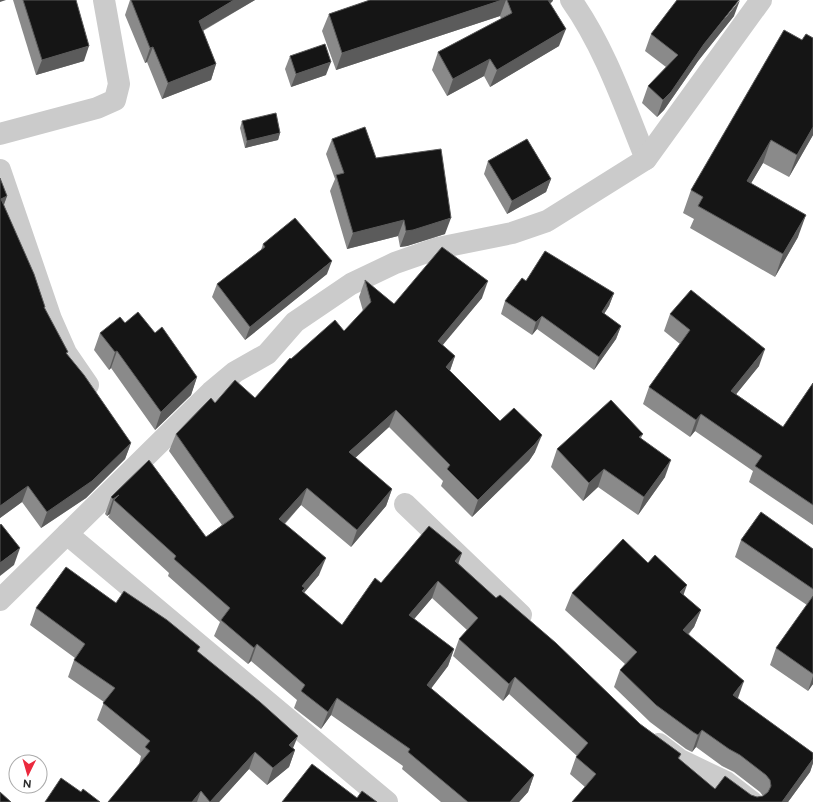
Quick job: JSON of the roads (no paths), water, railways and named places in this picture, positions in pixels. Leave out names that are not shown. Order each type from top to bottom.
[{"type":"street","points":[[0,134],[97,108],[115,100],[119,84],[104,0]]},
{"type":"street","points":[[572,0],[584,18],[605,61],[646,159]]},
{"type":"street","points":[[0,600],[211,392],[235,372],[267,354],[295,322],[351,284],[396,263],[438,248],[512,233],[547,221],[646,159],[761,0]]},
{"type":"street","points":[[0,170],[51,319],[66,353],[101,403]]},
{"type":"street","points":[[128,441],[141,460]]},
{"type":"street","points":[[405,504],[535,628]]},
{"type":"street","points":[[67,534],[387,802]]},
{"type":"street","points":[[642,732],[680,760],[726,782],[752,802]]}]
